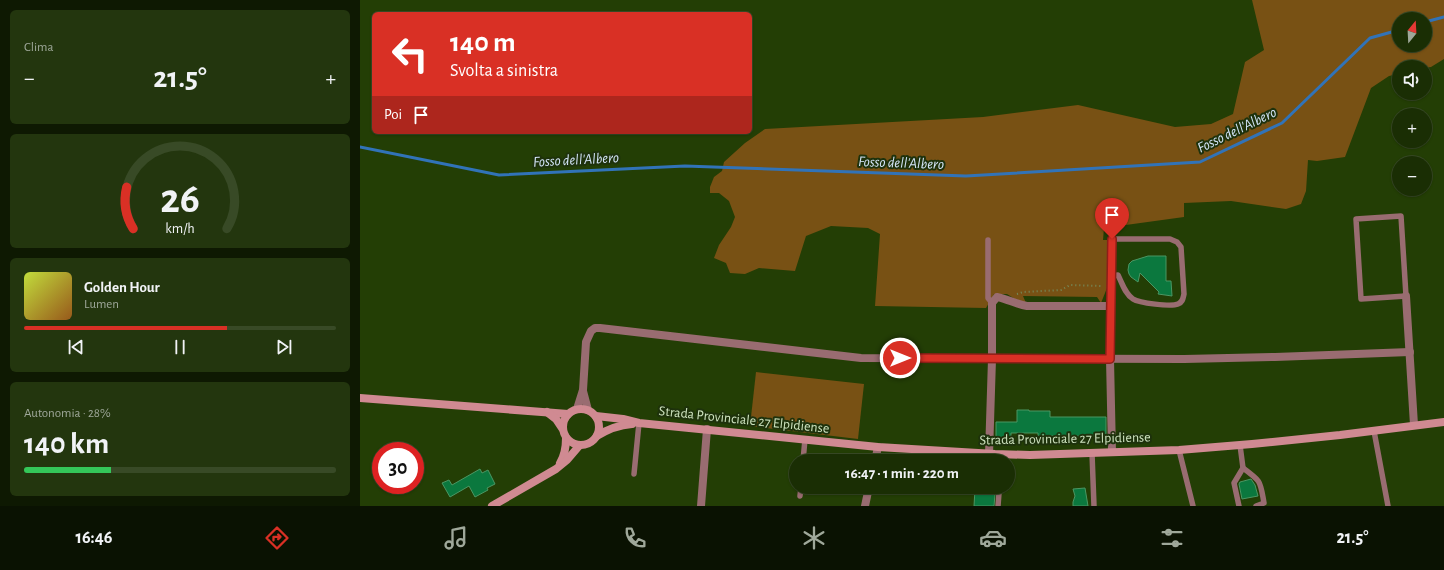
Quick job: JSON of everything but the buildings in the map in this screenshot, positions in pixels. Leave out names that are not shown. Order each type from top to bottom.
[{"type":"main road","points":[[360,398],[568,414]]},
{"type":"main road","points":[[562,428],[568,414],[577,409],[588,410],[596,416],[599,426],[597,436]]},
{"type":"main road","points":[[492,506],[504,503],[556,469],[567,460],[579,446],[569,442],[556,419],[547,412]]},
{"type":"main road","name":"Strada Provinciale 27 Elpidiense","points":[[596,416],[623,419],[639,423],[878,447],[967,454]]},
{"type":"main road","name":"Strada Provinciale 27 Elpidiense","points":[[1015,456],[1179,450],[1340,436],[1444,422]]},
{"type":"main road","name":"Strada Provinciale 27 Elpidiense","points":[[579,446],[589,444],[597,436],[609,429],[639,423]]},
{"type":"main road","points":[[556,469],[563,458],[566,448],[566,438]]},
{"type":"street","points":[[1112,239],[1110,359],[1112,452]]},
{"type":"street","points":[[1406,296],[1414,425]]},
{"type":"street","points":[[992,454],[992,303],[997,297],[1005,298],[1016,304],[1026,306],[1111,306]]},
{"type":"street","points":[[577,409],[583,390],[586,342],[591,331],[595,328],[861,358],[1184,359],[1410,352]]},
{"type":"street","points":[[583,390],[588,410]]},
{"type":"street","points":[[700,506],[707,429]]},
{"type":"street","points":[[876,454],[878,447]]},
{"type":"street","points":[[865,506],[868,494]]},
{"type":"lane","points":[[1401,216],[1406,296],[1361,299],[1356,218],[1401,216]]},
{"type":"lane","points":[[1112,239],[1170,239],[1177,242],[1181,247],[1184,294],[1179,304],[1173,305],[1139,302],[1132,298],[1125,290],[1118,275],[1112,276]]},
{"type":"lane","points":[[988,240],[988,298],[992,303]]},
{"type":"lane","points":[[634,474],[639,423]]},
{"type":"lane","points":[[1374,431],[1388,506]]},
{"type":"lane","points":[[804,454],[805,440]]},
{"type":"lane","points":[[1239,506],[1234,483],[1243,468],[1240,445]]},
{"type":"lane","points":[[1179,450],[1192,506]]},
{"type":"lane","points":[[1092,454],[1094,506]]},
{"type":"lane","points":[[1243,468],[1258,479],[1260,484],[1264,503],[1256,506]]},
{"type":"lane","points":[[998,506],[999,494]]},
{"type":"path","points":[[1012,294],[1061,290],[1070,285],[1104,286]]},
{"type":"shaded area","points":[[1252,0],[1444,0],[1444,59],[1432,66],[1432,60],[1392,60],[1392,75],[1371,88],[1345,157],[1317,161],[1308,160],[1306,191],[1301,204],[1286,209],[1231,201],[1184,203],[1184,217],[1104,228],[1103,240],[1109,240],[1107,288],[1101,303],[1097,297],[1023,296],[1026,303],[1007,294],[994,294],[986,308],[875,306],[880,234],[868,228],[831,226],[806,236],[795,271],[759,268],[745,274],[730,273],[726,263],[714,258],[719,245],[731,227],[735,217],[729,201],[719,193],[710,193],[710,187],[714,177],[722,171],[724,162],[745,143],[765,129],[983,117],[1078,105],[1175,127],[1211,124],[1233,114],[1245,62],[1264,50]]},
{"type":"shaded area","points":[[756,372],[864,384],[858,439],[750,426]]},
{"type":"waterway","name":"Fosso dell'Albero","points":[[1432,20],[1444,17]]},
{"type":"waterway","name":"Fosso dell'Albero","points":[[360,147],[499,175],[685,166],[966,176],[1200,162],[1282,123],[1370,38],[1392,32]]},
{"type":"route","points":[[900,358],[1110,359],[1112,239]]}]
